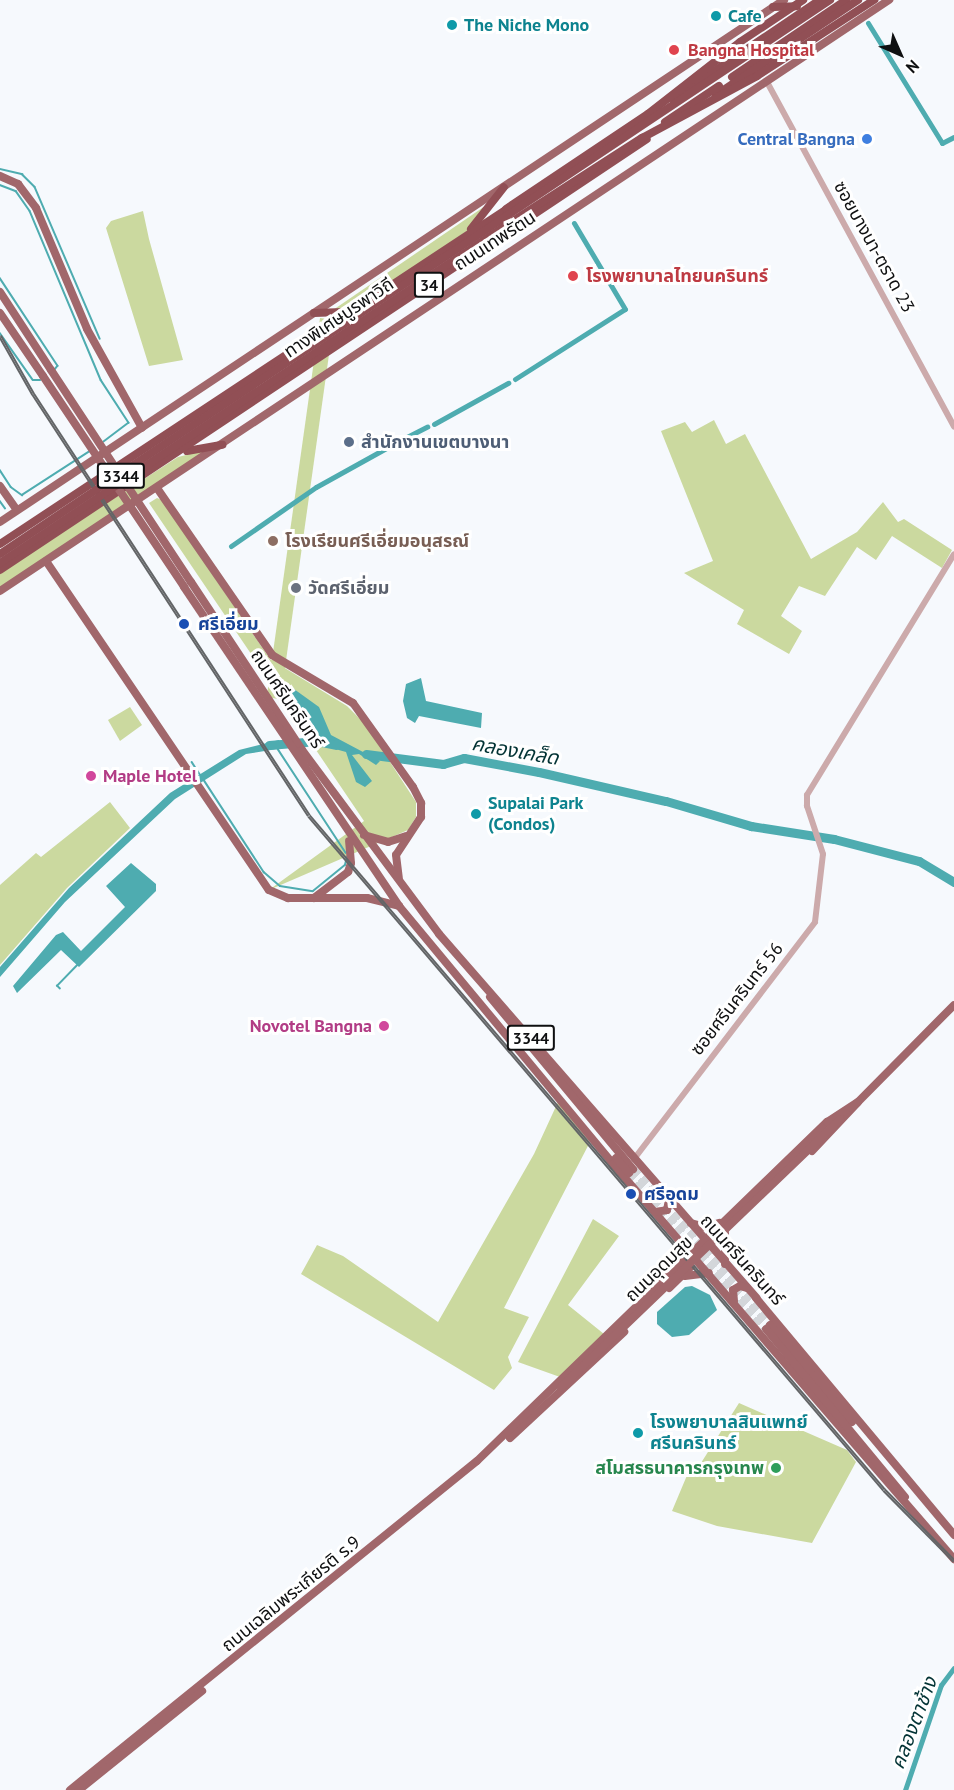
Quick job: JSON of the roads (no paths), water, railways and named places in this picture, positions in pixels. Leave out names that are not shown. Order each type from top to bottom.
[{"type":"highway","points":[[0,546],[603,145],[803,0]]},
{"type":"highway","name":"ทางพิเศษบูรพาวิถี","points":[[0,554],[830,0]]},
{"type":"highway","name":"ทางพิเศษบูรพาวิถี","points":[[0,563],[642,138],[846,0]]},
{"type":"highway","name":"ถนนเทพรัตน","points":[[0,570],[182,452],[858,0]]},
{"type":"highway","points":[[642,138],[748,81],[874,0]]},
{"type":"highway","points":[[773,7],[817,2]]},
{"type":"highway","name":"ถนนเทพรัตน","points":[[0,546],[817,2]]},
{"type":"highway","points":[[465,237],[504,187]]},
{"type":"highway","points":[[314,313],[351,312]]},
{"type":"highway","points":[[182,452],[222,445]]},
{"type":"main road","name":"34","points":[[0,522],[784,0]]},
{"type":"main road","name":"ถนนเทพรัตน","points":[[0,591],[889,0]]},
{"type":"main road","points":[[0,177],[18,184],[32,201],[87,329],[142,428]]},
{"type":"main road","name":"ถนนศรีนครินทร์","points":[[0,292],[188,585],[289,748],[399,906],[655,1212],[735,1302],[954,1559]]},
{"type":"main road","name":"ถนนศรีนครินทร์","points":[[0,313],[302,750],[401,886],[487,990],[748,1289],[954,1535]]},
{"type":"main road","points":[[0,486],[17,510]]},
{"type":"main road","points":[[157,488],[272,655],[353,703],[400,767],[421,803],[421,817],[394,861],[401,886]]},
{"type":"main road","points":[[46,561],[269,890],[288,898],[310,900],[367,897],[399,906]]},
{"type":"main road","points":[[363,835],[388,842],[410,834]]},
{"type":"main road","points":[[310,900],[348,872],[351,863],[349,837]]},
{"type":"main road","name":"ถนนศรีนครินทร์","points":[[486,1010],[499,1019],[631,1171],[497,1009],[487,990]]},
{"type":"main road","name":"ถนนอุดมสุข","points":[[561,1387],[858,1102],[954,1005]]},
{"type":"main road","name":"ถนนอุดมสุข","points":[[691,1252],[827,1122],[858,1102]]},
{"type":"main road","name":"ถนนอุดมสุข","points":[[698,1260],[849,1116],[858,1102]]},
{"type":"main road","points":[[754,1192],[753,1199],[761,1199]]},
{"type":"main road","points":[[655,1212],[667,1210],[669,1200]]},
{"type":"main road","points":[[688,1222],[705,1227],[723,1221]]},
{"type":"main road","points":[[725,1265],[726,1233]]},
{"type":"main road","points":[[675,1267],[681,1256],[680,1240]]},
{"type":"main road","name":"ถนนเฉลิมพระเกียรติ ร.9","points":[[447,1489],[527,1415],[691,1252]]},
{"type":"main road","name":"ถนนเฉลิมพระเกียรติ ร.9","points":[[70,1790],[336,1581],[520,1430],[698,1260]]},
{"type":"main road","points":[[680,1278],[709,1273]]},
{"type":"main road","points":[[659,1284],[668,1282],[666,1291]]},
{"type":"main road","points":[[735,1302],[733,1290],[740,1286],[748,1289]]},
{"type":"main road","name":"ถนนศรีนครินทร์","points":[[912,1509],[901,1488],[768,1327],[904,1484],[923,1499]]},
{"type":"main road","name":"ถนนเฉลิมพระเกียรติ ร.9","points":[[527,1415],[561,1387]]},
{"type":"main road","name":"ถนนเฉลิมพระเกียรติ ร.9","points":[[520,1430],[544,1402]]},
{"type":"main road","name":"ถนนเฉลิมพระเกียรติ ร.9","points":[[79,1790],[309,1602]]},
{"type":"street","name":"ซอยบางนา-ตราด 23","points":[[767,82],[954,426]]},
{"type":"street","name":"ซอยศรีนครินทร์ 56","points":[[634,1160],[815,922],[823,854],[807,795],[954,554]]},
{"type":"water","points":[[421,678],[426,701],[482,713],[481,728],[419,716],[415,723],[407,718],[403,701],[406,684]]},
{"type":"water","points":[[287,684],[319,707],[331,735],[380,761],[376,765],[359,754],[352,755],[372,781],[365,787],[356,782],[346,752],[328,747],[289,699]]},
{"type":"water","points":[[279,740],[283,748],[246,754],[175,799],[65,902],[0,977],[0,967],[69,888],[170,793],[239,750]]},
{"type":"water","points":[[131,863],[156,884],[156,891],[79,967],[61,950],[17,993],[13,986],[56,935],[63,932],[81,951],[125,907],[106,886]]},
{"type":"water","points":[[692,1286],[710,1295],[717,1310],[689,1335],[672,1337],[657,1324],[657,1312],[685,1287]]},
{"type":"waterway","points":[[868,23],[942,143],[954,137]]},
{"type":"waterway","points":[[0,169],[22,174],[35,187],[100,339]]},
{"type":"waterway","points":[[0,185],[16,191],[30,211],[101,380],[129,423],[104,442]]},
{"type":"waterway","points":[[515,379],[625,309],[574,223]]},
{"type":"waterway","points":[[0,278],[58,366],[54,371]]},
{"type":"waterway","points":[[0,333],[33,380],[40,380]]},
{"type":"waterway","points":[[434,424],[508,383]]},
{"type":"waterway","points":[[397,442],[427,427]]},
{"type":"waterway","points":[[231,546],[316,487],[390,446]]},
{"type":"waterway","points":[[0,470],[11,487],[22,495],[90,451]]},
{"type":"waterway","points":[[0,501],[5,508]]},
{"type":"waterway","name":"คลองเคล็ด","points":[[269,745],[317,741],[336,745]]},
{"type":"waterway","points":[[278,749],[346,853]]},
{"type":"waterway","name":"คลองเคล็ด","points":[[366,754],[443,764],[464,758],[539,772],[666,801],[751,826],[834,839],[919,861],[954,882]]},
{"type":"waterway","points":[[192,762],[201,776]]},
{"type":"waterway","points":[[204,780],[264,872],[280,886],[313,891],[345,865],[347,857]]},
{"type":"waterway","points":[[60,989],[57,986],[77,965]]},
{"type":"waterway","name":"คลองตาช้าง","points":[[905,1790],[941,1685],[954,1668]]},
{"type":"tunnel","points":[[633,1169],[770,1325]]},
{"type":"tunnel","points":[[629,1173],[766,1329]]},
{"type":"railway","points":[[0,336],[33,394],[309,816],[884,1490],[954,1561]]},
{"type":"place","name":"Cafe","points":[[716,16]]},
{"type":"place","name":"The Niche Mono","points":[[452,25]]},
{"type":"place","name":"Bangna Hospital","points":[[674,50]]},
{"type":"place","name":"Central Bangna","points":[[867,139]]},
{"type":"place","name":"โรงพยาบาลไทยนครินทร์","points":[[573,276]]},
{"type":"place","name":"สำนักงานเขตบางนา","points":[[349,442]]},
{"type":"place","name":"โรงเรียนศรีเอี่ยมอนุสรณ์","points":[[273,541]]},
{"type":"place","name":"วัดศรีเอี่ยม","points":[[296,588]]},
{"type":"place","name":"ศรีเอี่ยม","points":[[184,624]]},
{"type":"place","name":"Maple Hotel","points":[[91,776]]},
{"type":"place","name":"Supalai Park (Condos)","points":[[476,814]]},
{"type":"place","name":"Novotel Bangna","points":[[384,1026]]},
{"type":"place","name":"ศรีอุดม","points":[[631,1194]]},
{"type":"place","name":"โรงพยาบาลสินแพทย์ ศรีนครินทร์","points":[[638,1433]]},
{"type":"place","name":"สโมสรธนาคารกรุงเทพ","points":[[776,1468]]}]
